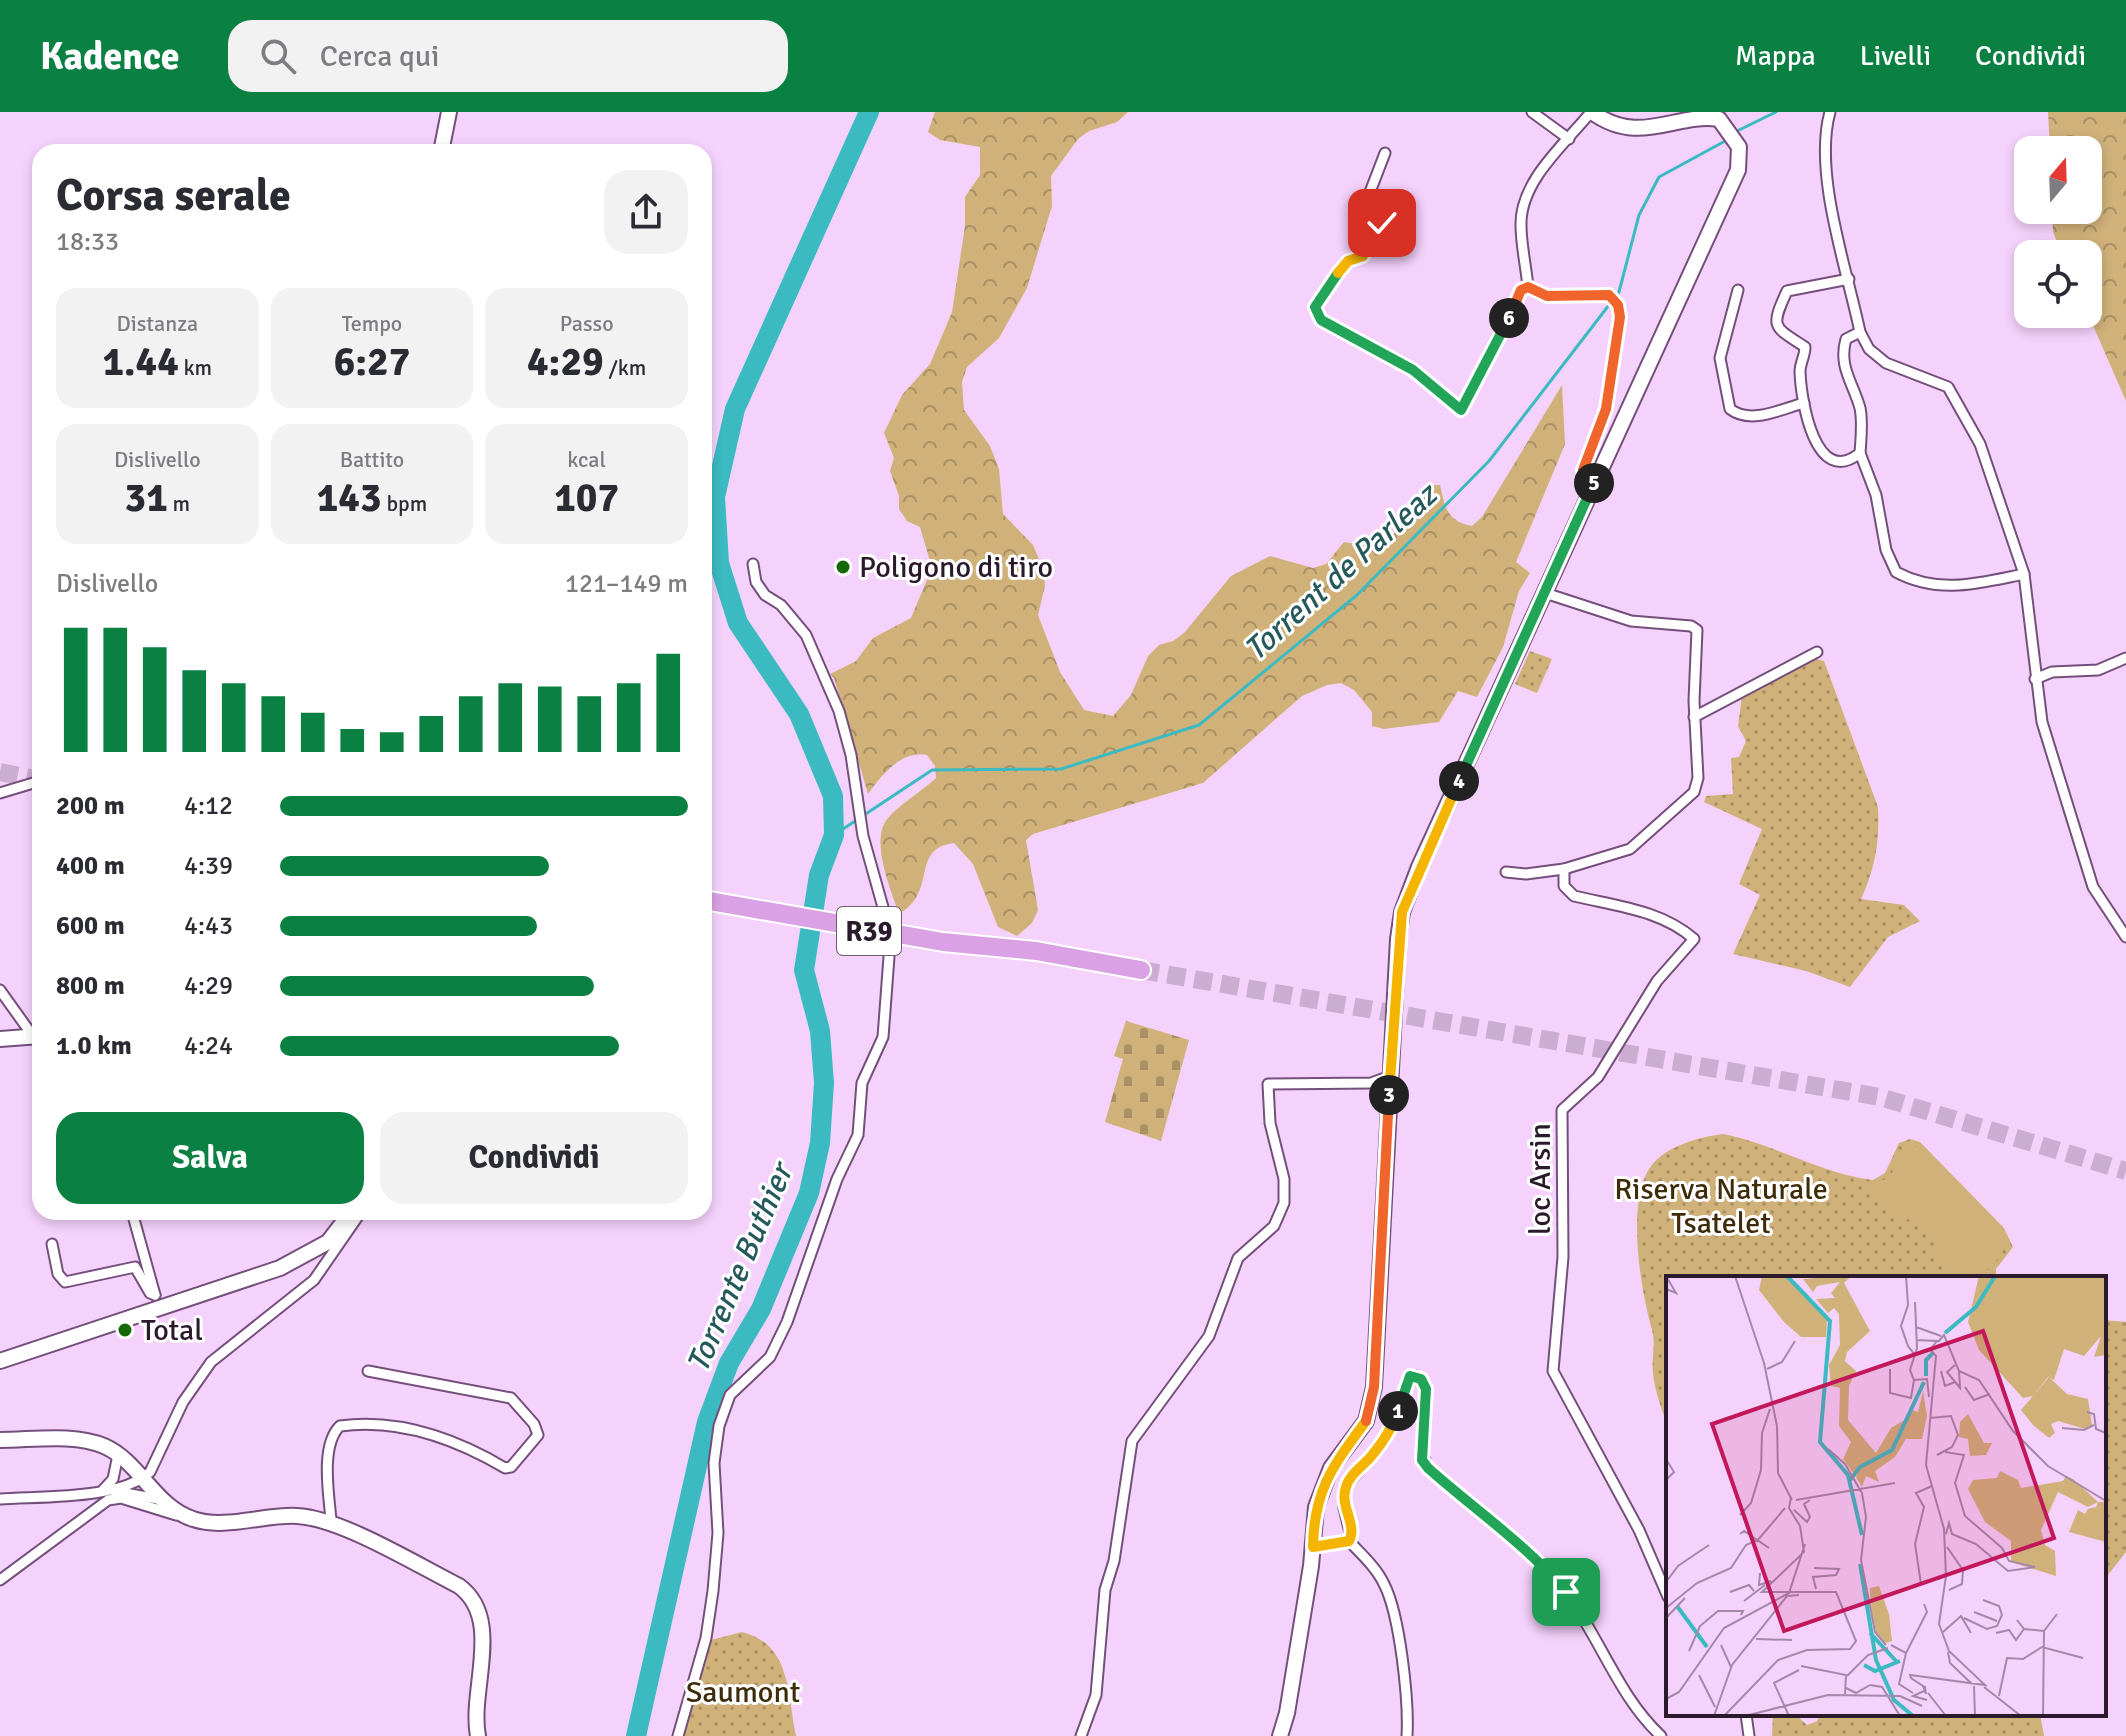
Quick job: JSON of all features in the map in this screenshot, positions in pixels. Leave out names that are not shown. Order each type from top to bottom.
[{"type":"highway","name":"R39","points":[[712,901],[912,938],[1036,951],[1141,970]]},
{"type":"main road","points":[[441,144],[449,112]]},
{"type":"main road","points":[[1280,1736],[1287,1713],[1313,1547],[1316,1507],[1323,1482],[1366,1421],[1374,1387],[1402,912],[1419,867],[1738,170],[1739,147],[1734,136],[1710,114],[1625,127],[1592,112]]},
{"type":"main road","points":[[0,1039],[32,1040]]},
{"type":"main road","points":[[0,1361],[158,1302],[280,1268],[314,1252],[339,1231],[346,1220]]},
{"type":"main road","points":[[0,1440],[92,1442],[118,1455],[164,1500],[193,1519],[212,1522],[296,1516],[331,1520],[459,1586],[474,1602],[481,1627],[478,1736]]},
{"type":"street","points":[[1532,112],[1569,139]]},
{"type":"street","points":[[1528,287],[1523,209],[1536,178],[1592,112]]},
{"type":"street","points":[[1830,112],[1825,130],[1826,165],[1860,332],[1878,358],[1938,381],[1957,398],[1980,444],[2025,579],[2042,722],[2093,887],[2126,937]]},
{"type":"street","points":[[1385,153],[1365,205],[1383,218],[1382,223],[1363,256],[1348,261],[1315,307],[1321,320],[1413,370],[1461,410],[1521,290],[1528,287],[1547,296],[1609,295],[1618,305],[1620,317],[1606,409],[1583,470],[1595,480]]},
{"type":"street","points":[[1849,279],[1787,291],[1776,314],[1776,326],[1781,333],[1805,347],[1800,370],[1804,403],[1820,451],[1830,459],[1847,461],[1860,453]]},
{"type":"street","points":[[1738,290],[1720,358],[1730,409],[1739,415],[1759,416],[1804,403]]},
{"type":"street","points":[[1860,332],[1846,339],[1843,356],[1846,379],[1861,410],[1860,453],[1876,495],[1886,550],[1896,572],[1932,585],[1957,587],[2025,579]]},
{"type":"street","points":[[678,1736],[706,1638],[713,1591],[718,1533],[714,1463],[719,1426],[730,1395],[770,1357],[787,1322],[837,1179],[858,1135],[862,1083],[883,1037],[889,957],[886,918],[863,836],[856,785],[839,711],[806,635],[781,605],[760,588],[753,564]]},
{"type":"street","points":[[1506,872],[1526,874],[1564,869],[1630,849],[1688,800],[1698,778],[1694,717],[1697,630],[1691,626],[1631,621],[1545,593]]},
{"type":"street","points":[[1694,717],[1817,652]]},
{"type":"street","points":[[2035,679],[2052,672],[2098,670],[2126,658]]},
{"type":"street","points":[[0,793],[32,783]]},
{"type":"street","name":"loc Arsin","points":[[1564,869],[1564,886],[1574,896],[1660,917],[1677,925],[1694,939],[1657,981],[1598,1077],[1562,1110],[1563,1257],[1553,1371],[1639,1530],[1666,1592]]},
{"type":"street","points":[[0,990],[32,1032]]},
{"type":"street","points":[[1081,1736],[1096,1695],[1105,1590],[1114,1561],[1132,1441],[1164,1392],[1209,1336],[1238,1258],[1274,1226],[1284,1203],[1284,1179],[1270,1123],[1268,1084],[1371,1083],[1390,1076]]},
{"type":"street","points":[[134,1220],[158,1302]]},
{"type":"street","points":[[0,1499],[103,1490],[133,1485],[142,1479],[150,1472],[183,1402],[211,1362],[314,1280],[355,1220]]},
{"type":"street","points":[[52,1244],[58,1274],[65,1282],[135,1267],[158,1302]]},
{"type":"street","points":[[0,1352],[32,1351]]},
{"type":"street","points":[[331,1520],[330,1458],[334,1432],[340,1426],[409,1429],[452,1439],[505,1468],[511,1467],[538,1435],[534,1424],[511,1398],[368,1371]]},
{"type":"street","points":[[1349,1541],[1352,1529],[1344,1508],[1345,1487],[1374,1453],[1397,1416],[1408,1380],[1416,1376],[1426,1389],[1422,1453],[1428,1468],[1542,1563],[1584,1617],[1642,1719],[1661,1736]]},
{"type":"street","points":[[103,1490],[113,1479],[118,1455]]},
{"type":"street","points":[[103,1490],[164,1500]]},
{"type":"street","points":[[0,1580],[108,1500],[121,1498],[193,1519]]},
{"type":"street","points":[[1313,1547],[1349,1541]]},
{"type":"street","points":[[1349,1541],[1375,1570],[1389,1594],[1403,1680],[1407,1736]]},
{"type":"street","points":[[1746,1716],[1749,1736]]},
{"type":"green space","points":[[935,112],[1128,112],[1117,122],[1089,131],[1078,139],[1051,176],[1052,206],[1027,288],[999,338],[967,367],[962,382],[964,410],[990,446],[999,469],[1003,514],[1033,545],[1044,571],[1045,586],[1038,615],[1060,672],[1084,710],[1113,716],[1131,695],[1148,656],[1159,645],[1173,641],[1184,633],[1231,576],[1270,556],[1313,568],[1326,564],[1344,542],[1372,546],[1388,542],[1426,485],[1440,485],[1448,512],[1457,521],[1472,526],[1482,517],[1562,385],[1565,444],[1516,562],[1530,573],[1519,591],[1503,647],[1477,697],[1458,691],[1439,722],[1384,729],[1372,726],[1372,712],[1354,690],[1341,683],[1327,685],[1302,696],[1203,783],[1033,834],[1026,840],[1038,910],[1032,923],[1017,936],[998,927],[973,864],[954,843],[932,853],[918,894],[911,905],[899,914],[883,865],[883,827],[893,813],[936,778],[935,766],[927,755],[909,756],[886,772],[868,794],[834,678],[830,674],[856,661],[873,638],[911,618],[932,568],[920,527],[907,521],[899,509],[899,496],[890,471],[894,458],[884,433],[902,395],[930,364],[952,312],[965,226],[965,197],[980,175],[980,147],[940,140],[928,132]]},
{"type":"green space","points":[[2048,112],[2126,112],[2126,401],[2094,328],[2102,328],[2102,240],[2056,240],[2053,232],[2053,224],[2102,224],[2102,136],[2049,136]]},
{"type":"green space","points":[[1530,651],[1552,659],[1537,693],[1515,684]]},
{"type":"green space","points":[[1812,658],[1824,661],[1878,807],[1876,854],[1861,899],[1904,905],[1920,921],[1888,937],[1850,987],[1806,971],[1733,954],[1760,895],[1739,884],[1762,829],[1704,802],[1706,796],[1733,794],[1731,758],[1739,757],[1746,741],[1738,726],[1742,696]]},
{"type":"green space","points":[[1126,1021],[1189,1040],[1161,1141],[1105,1122],[1123,1059],[1114,1056]]},
{"type":"green space","name":"Riserva Naturale Tsatelet","points":[[1723,1134],[1836,1172],[1873,1180],[1885,1173],[1899,1143],[1910,1139],[1920,1142],[2004,1228],[2013,1247],[1996,1269],[1996,1276],[1666,1276],[1666,1421],[1653,1374],[1653,1335],[1640,1270],[1639,1201],[1643,1181],[1657,1159],[1704,1137]]},
{"type":"green space","points":[[1908,1144],[1921,1148],[1933,1158],[2010,1240],[1991,1269],[1968,1270],[1962,1276],[1949,1276],[1927,1228],[1893,1212],[1864,1191],[1864,1187],[1889,1178]]},
{"type":"green space","points":[[2106,1320],[2126,1322],[2126,1552],[2106,1577]]},
{"type":"green space","name":"Saumont","points":[[742,1632],[770,1647],[778,1659],[788,1687],[796,1736],[684,1736],[711,1640]]},
{"type":"green space","points":[[1773,1716],[1797,1716],[1807,1725],[1817,1721],[1820,1716],[2040,1716],[2044,1736],[1772,1736]]},
{"type":"waterway","name":"Torrente Buthier","points":[[636,1736],[707,1422],[729,1363],[761,1309],[809,1193],[820,1143],[824,1083],[820,1031],[804,970],[819,875],[834,835],[833,796],[799,714],[738,623],[719,563],[715,497],[735,409],[869,112]]},
{"type":"waterway","name":"Torrent de Parleaz","points":[[1737,131],[1776,112]]},
{"type":"waterway","name":"Torrent de Parleaz","points":[[834,835],[932,770],[1061,769],[1199,725],[1357,595],[1489,461],[1619,292],[1639,215],[1659,177],[1727,140]]},
{"type":"tunnel","points":[[0,772],[32,778]]},
{"type":"tunnel","points":[[1141,970],[1880,1097],[2126,1171]]},
{"type":"place","name":"Poligono di tiro","points":[[843,567]]},
{"type":"place","name":"Total","points":[[125,1330]]},
{"type":"route","points":[[1382,223],[1363,256],[1348,261],[1338,273],[1315,307],[1316,314],[1321,320],[1413,370],[1461,410],[1521,290],[1528,287],[1540,296],[1609,295],[1618,305],[1620,317],[1606,409],[1584,461],[1585,475],[1595,480],[1540,608],[1419,867],[1402,912],[1394,992],[1374,1387],[1366,1421],[1323,1482],[1316,1507],[1313,1547],[1349,1541],[1352,1529],[1344,1508],[1345,1487],[1374,1453],[1397,1416],[1410,1376],[1416,1376],[1426,1389],[1422,1460],[1462,1499],[1525,1546],[1566,1592]]}]
